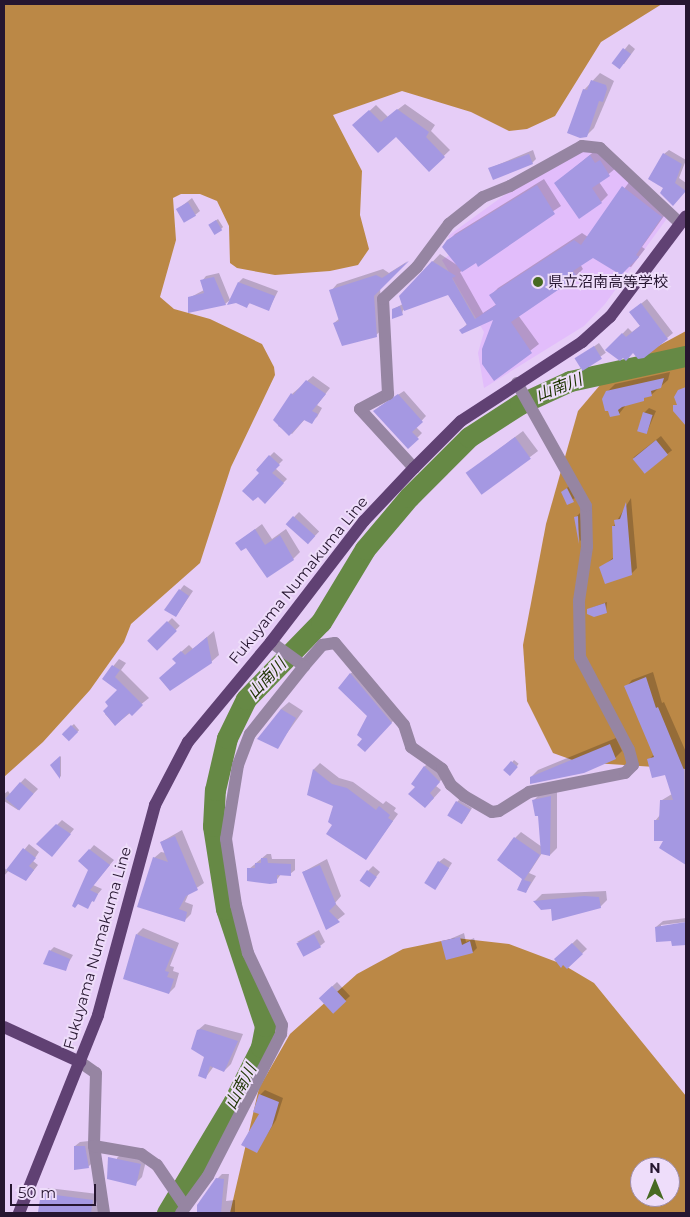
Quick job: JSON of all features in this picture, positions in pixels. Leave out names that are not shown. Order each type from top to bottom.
[{"type":"main road","name":"Fukuyama Numakuma Line","points":[[19,1213],[98,1015],[155,805],[188,742],[271,642],[364,521],[414,468],[461,421],[519,386],[582,342],[610,317],[683,219]]},
{"type":"main road","points":[[4,1027],[80,1062]]},
{"type":"street","points":[[414,468],[360,409],[388,394],[383,299],[417,267],[449,224],[483,197],[510,186],[582,146],[600,148],[683,219]]},
{"type":"street","points":[[94,1146],[141,1154],[157,1165],[182,1207],[208,1176],[281,1034],[282,1025],[248,953],[236,905],[226,839],[238,765],[250,734],[302,665],[322,645],[335,643],[404,726],[411,748],[442,769],[451,785],[464,796],[492,812],[500,811],[528,792],[625,773],[633,765],[629,750],[580,657],[579,601],[587,547],[586,506],[519,386]]},
{"type":"street","points":[[271,642],[302,665]]},
{"type":"street","points":[[80,1062],[96,1073],[94,1146],[104,1213]]},
{"type":"shaded area","points":[[4,4],[662,4],[601,42],[555,116],[527,129],[509,131],[471,112],[402,91],[333,115],[362,171],[360,215],[369,249],[358,265],[330,271],[275,275],[237,268],[230,263],[229,226],[217,201],[200,194],[181,194],[173,198],[176,240],[160,297],[174,309],[210,319],[262,344],[274,367],[275,375],[231,467],[200,563],[131,624],[124,642],[90,690],[43,742],[4,777]]},
{"type":"shaded area","name":"県立沼南高等学校","points":[[594,149],[668,217],[605,304],[584,326],[484,388],[478,353],[484,332],[442,260],[455,251],[448,236],[510,191],[585,150]]},
{"type":"shaded area","points":[[686,331],[686,769],[578,762],[553,753],[527,701],[523,645],[546,524],[578,411],[612,371]]},
{"type":"shaded area","points":[[456,938],[509,944],[562,964],[594,983],[686,1096],[686,1213],[230,1213],[259,1088],[290,1034],[357,974],[403,949]]},
{"type":"building","points":[[623,48],[631,54],[620,69],[612,63]]},
{"type":"building","points":[[591,80],[606,85],[607,89],[603,102],[599,101],[587,137],[580,138],[567,133],[583,89],[587,90]]},
{"type":"building","points":[[397,109],[429,132],[426,137],[445,157],[429,172],[396,137],[378,153],[352,125],[369,110],[381,122]]},
{"type":"building","points":[[663,153],[682,164],[675,183],[686,191],[673,206],[660,193],[663,188],[648,179]]},
{"type":"building","points":[[529,154],[533,164],[493,180],[488,168]]},
{"type":"building","points":[[590,155],[595,163],[600,160],[610,176],[592,188],[602,203],[579,219],[554,183]]},
{"type":"building","points":[[537,185],[555,214],[478,267],[476,263],[462,272],[442,247],[447,240]]},
{"type":"building","points":[[622,186],[662,217],[636,255],[639,257],[621,275],[593,258],[573,271],[577,277],[511,322],[532,353],[494,381],[482,364],[482,349],[493,320],[462,334],[459,330],[467,325],[448,295],[404,311],[399,296],[432,261],[456,276],[452,278],[475,319],[496,305],[489,295],[574,240],[581,245]]},
{"type":"building","points":[[188,202],[196,216],[184,223],[176,209]]},
{"type":"building","points":[[216,220],[222,230],[214,235],[208,225]]},
{"type":"building","points":[[409,261],[374,296],[377,337],[342,346],[333,323],[339,321],[329,290],[376,275],[382,278]]},
{"type":"building","points":[[214,277],[226,305],[188,313],[188,297],[204,293],[200,280]]},
{"type":"building","points":[[238,282],[275,296],[269,311],[249,303],[247,308],[236,303],[227,305]]},
{"type":"building","points":[[641,303],[668,339],[644,358],[638,359],[633,353],[626,361],[623,358],[620,361],[605,350],[622,333],[626,337],[640,326],[629,312]]},
{"type":"building","points":[[400,306],[403,315],[392,319],[392,309]]},
{"type":"building","points":[[594,346],[602,359],[582,371],[574,358]]},
{"type":"building","points":[[664,378],[661,388],[651,391],[652,396],[644,398],[644,401],[622,407],[618,410],[620,415],[610,417],[608,411],[605,411],[602,399],[606,391]]},
{"type":"building","points":[[306,380],[326,394],[312,411],[318,414],[312,424],[304,420],[289,436],[273,420],[291,393],[293,395]]},
{"type":"building","points":[[686,387],[686,426],[673,411],[673,405],[677,405],[674,397],[678,390]]},
{"type":"building","points":[[398,394],[423,422],[412,432],[419,439],[408,449],[373,411]]},
{"type":"building","points":[[643,412],[653,415],[647,434],[637,431]]},
{"type":"building","points":[[515,437],[531,459],[482,495],[466,473]]},
{"type":"building","points":[[656,440],[668,455],[645,474],[633,459]]},
{"type":"building","points":[[269,455],[280,465],[272,473],[284,483],[265,504],[258,497],[253,501],[242,491],[259,473],[256,470]]},
{"type":"building","points":[[567,488],[574,502],[567,505],[561,492]]},
{"type":"building","points":[[626,502],[632,575],[605,584],[599,567],[613,559],[612,526],[615,526],[614,520],[620,519]]},
{"type":"building","points":[[293,516],[315,536],[308,544],[286,524]]},
{"type":"building","points":[[578,516],[579,544],[574,517]]},
{"type":"building","points":[[255,529],[265,545],[280,535],[294,560],[267,578],[246,548],[241,551],[235,543]]},
{"type":"building","points":[[179,589],[189,596],[176,617],[164,610]]},
{"type":"building","points":[[605,603],[607,613],[594,617],[587,614],[587,609]]},
{"type":"building","points":[[167,621],[177,631],[157,651],[147,641]]},
{"type":"building","points":[[207,637],[212,663],[170,691],[159,678],[176,663],[172,659],[181,651],[185,655]]},
{"type":"building","points":[[112,665],[120,670],[115,677],[143,705],[132,716],[129,713],[115,726],[103,711],[108,706],[105,702],[117,690],[102,679]]},
{"type":"building","points":[[350,673],[392,723],[365,752],[357,745],[362,739],[357,735],[367,716],[338,688]]},
{"type":"building","points":[[646,677],[656,708],[658,707],[684,770],[686,865],[659,848],[663,841],[654,841],[654,820],[659,820],[660,800],[673,800],[665,775],[652,778],[647,759],[654,757],[624,686]]},
{"type":"building","points":[[281,709],[296,718],[278,749],[257,739]]},
{"type":"building","points":[[71,725],[78,732],[69,741],[62,734]]},
{"type":"building","points":[[610,744],[616,759],[584,773],[530,784],[530,777]]},
{"type":"building","points":[[60,756],[60,779],[50,765]]},
{"type":"building","points":[[511,761],[518,767],[510,776],[503,770]]},
{"type":"building","points":[[424,766],[440,782],[430,793],[434,798],[425,808],[408,794],[415,787],[411,784]]},
{"type":"building","points":[[313,769],[332,784],[347,788],[376,810],[379,806],[390,815],[388,818],[393,821],[366,860],[326,834],[332,825],[328,822],[333,806],[307,795]]},
{"type":"building","points":[[20,782],[34,794],[19,810],[6,799]]},
{"type":"building","points":[[551,796],[550,856],[541,854],[538,816],[535,816],[532,800]]},
{"type":"building","points":[[456,801],[471,810],[462,824],[447,816]]},
{"type":"building","points":[[56,824],[71,834],[52,857],[36,844]]},
{"type":"building","points":[[175,836],[198,890],[186,896],[179,909],[187,912],[185,922],[137,907],[153,857],[168,862],[160,842]]},
{"type":"building","points":[[514,837],[540,855],[524,880],[531,882],[526,893],[517,890],[522,879],[497,860]]},
{"type":"building","points":[[23,848],[36,858],[29,866],[34,870],[26,881],[6,870]]},
{"type":"building","points":[[89,849],[110,865],[90,890],[98,894],[94,902],[92,901],[88,909],[78,904],[75,908],[72,906],[88,870],[78,861]]},
{"type":"building","points":[[261,858],[267,858],[268,863],[291,864],[291,876],[277,875],[277,883],[270,884],[247,881],[247,868],[255,868],[255,863],[261,863]]},
{"type":"building","points":[[438,861],[449,868],[435,890],[424,883]]},
{"type":"building","points":[[320,865],[336,904],[329,911],[340,922],[326,930],[302,872]]},
{"type":"building","points":[[367,870],[377,877],[369,888],[360,881]]},
{"type":"building","points":[[584,896],[599,897],[601,908],[552,921],[551,909],[541,910],[533,901]]},
{"type":"building","points":[[686,922],[686,945],[672,946],[671,941],[656,942],[655,927]]},
{"type":"building","points":[[136,934],[174,949],[165,971],[169,972],[167,977],[174,979],[169,994],[123,979]]},
{"type":"building","points":[[314,934],[321,947],[303,957],[296,943]]},
{"type":"building","points":[[460,937],[462,945],[470,941],[473,953],[446,960],[441,941]]},
{"type":"building","points":[[572,943],[583,954],[567,969],[563,965],[561,968],[554,959]]},
{"type":"building","points":[[49,950],[70,959],[66,971],[43,964]]},
{"type":"building","points":[[332,986],[346,1001],[333,1014],[319,998]]},
{"type":"building","points":[[201,1029],[238,1041],[224,1072],[210,1066],[206,1079],[198,1076],[204,1057],[191,1049],[197,1030]]},
{"type":"building","points":[[259,1094],[279,1102],[272,1126],[257,1153],[241,1145],[259,1114],[253,1112]]},
{"type":"building","points":[[74,1146],[85,1146],[89,1168],[74,1170]]},
{"type":"building","points":[[108,1157],[141,1164],[136,1186],[107,1179]]},
{"type":"building","points":[[216,1178],[224,1179],[221,1213],[197,1213],[197,1205]]},
{"type":"building","points":[[41,1193],[93,1200],[91,1213],[38,1212]]},
{"type":"waterway","name":"山南川","points":[[167,1213],[234,1101],[261,1047],[265,1026],[226,909],[213,826],[215,790],[227,738],[246,699],[321,622],[365,549],[409,497],[469,437],[520,404],[570,381],[686,356]]},
{"type":"place","name":"県立沼南高等学校","points":[[538,282]]}]
